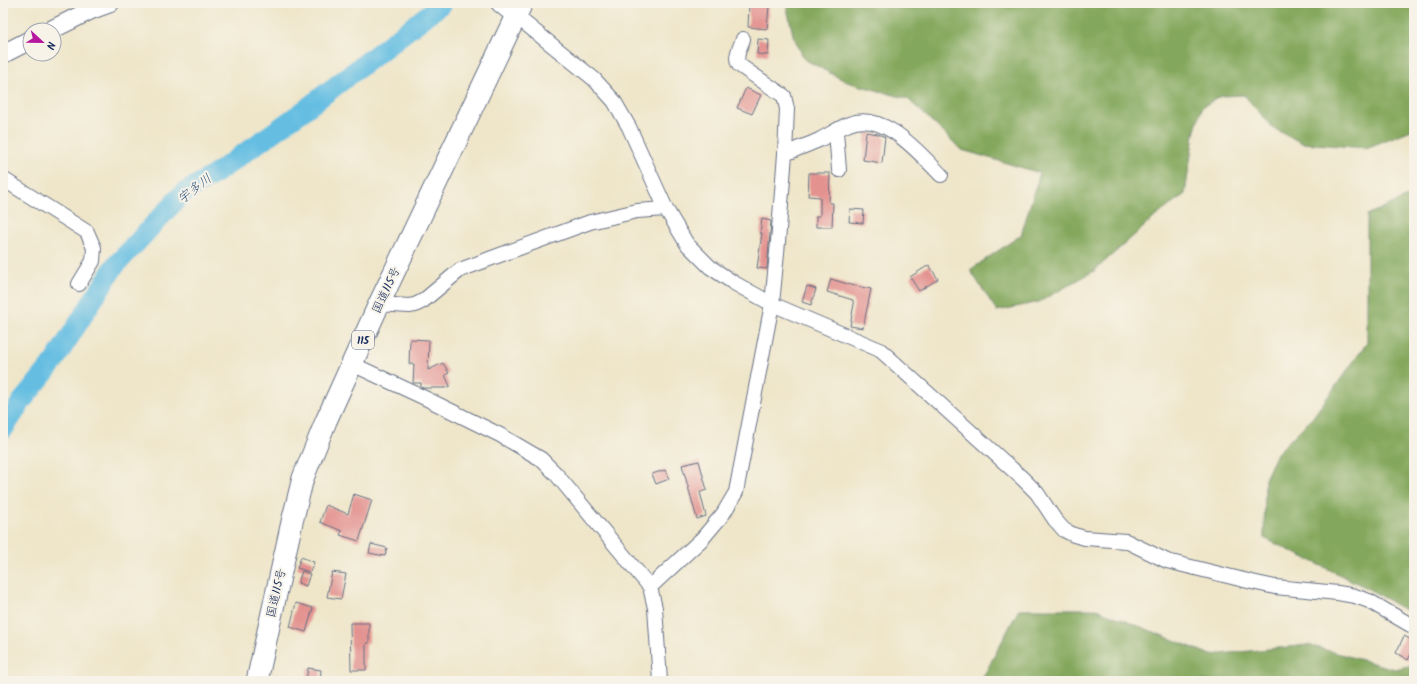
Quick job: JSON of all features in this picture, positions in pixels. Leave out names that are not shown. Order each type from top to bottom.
[{"type":"highway","name":"国道115号","points":[[257,681],[303,478],[326,421],[512,8]]},
{"type":"main road","points":[[62,24],[91,10],[110,3]]},
{"type":"main road","points":[[3,54],[22,44]]},
{"type":"street","points":[[512,8],[594,79],[614,101],[629,127],[666,209],[688,244],[710,267],[734,283],[772,304],[880,350],[1038,493],[1055,520],[1064,530],[1085,538],[1126,541],[1167,561],[1252,582],[1275,587],[1355,596],[1369,601],[1414,628]]},
{"type":"street","points":[[650,587],[702,539],[723,514],[736,492],[772,304],[785,154],[787,109],[784,96],[739,66],[736,61],[743,39]]},
{"type":"street","points":[[785,154],[819,140],[850,124],[864,121],[879,124],[899,135],[941,175]]},
{"type":"street","points":[[836,131],[839,170]]},
{"type":"street","points":[[3,179],[87,232],[94,248],[94,261],[79,284]]},
{"type":"street","points":[[379,304],[414,305],[423,301],[460,270],[590,222],[637,211],[666,209]]},
{"type":"street","points":[[352,364],[500,435],[541,459],[556,474],[650,587],[655,608],[660,681]]},
{"type":"green space","points":[[786,3],[1414,3],[1414,129],[1366,148],[1302,143],[1273,128],[1244,95],[1221,96],[1202,107],[1194,134],[1185,194],[1156,216],[1094,271],[1039,302],[997,311],[970,270],[1021,235],[1040,173],[962,150],[908,99],[847,82],[804,59],[793,35]]},
{"type":"green space","points":[[1414,194],[1414,615],[1365,587],[1264,538],[1265,479],[1277,453],[1313,417],[1367,343],[1367,215]]},
{"type":"green space","points":[[1019,609],[1096,609],[1211,655],[1308,645],[1394,669],[1414,665],[1414,681],[981,681]]},
{"type":"building","points":[[749,5],[769,6],[767,29],[748,27]]},
{"type":"building","points":[[758,39],[769,40],[768,55],[757,54]]},
{"type":"building","points":[[746,88],[761,95],[752,114],[737,108]]},
{"type":"building","points":[[866,132],[885,137],[882,163],[863,160]]},
{"type":"building","points":[[809,173],[830,173],[829,203],[833,203],[832,227],[816,227],[816,216],[820,216],[820,197],[808,196]]},
{"type":"building","points":[[850,209],[864,210],[863,223],[849,222]]},
{"type":"building","points":[[762,219],[771,221],[767,269],[757,268],[762,233],[760,233]]},
{"type":"building","points":[[929,265],[938,279],[919,291],[910,277]]},
{"type":"building","points":[[831,279],[871,289],[863,328],[850,326],[854,304],[853,300],[827,292]]},
{"type":"building","points":[[807,286],[816,289],[811,305],[802,302]]},
{"type":"building","points":[[410,339],[429,340],[428,370],[443,363],[449,373],[445,375],[450,386],[445,388],[423,388],[421,387],[421,383],[413,383],[414,364],[409,364]]},
{"type":"building","points":[[699,461],[707,490],[700,492],[706,516],[697,519],[682,465]]},
{"type":"building","points":[[665,470],[669,479],[656,484],[652,474]]},
{"type":"building","points":[[354,494],[372,500],[359,541],[340,535],[342,531],[320,522],[326,505],[348,514]]},
{"type":"building","points":[[371,544],[387,548],[385,556],[369,553]]},
{"type":"building","points":[[301,557],[314,562],[310,572],[297,568]]},
{"type":"building","points":[[302,571],[310,574],[306,586],[298,583]]},
{"type":"building","points":[[332,572],[346,574],[341,599],[327,597]]},
{"type":"building","points":[[296,603],[313,608],[306,632],[290,627]]},
{"type":"building","points":[[350,623],[369,623],[369,643],[366,643],[366,670],[351,670]]},
{"type":"building","points":[[1404,636],[1414,641],[1414,648],[1408,660],[1396,653]]},
{"type":"building","points":[[308,668],[321,670],[320,681],[306,681]]},
{"type":"waterway","points":[[3,11],[7,3]]},
{"type":"waterway","name":"宇多川","points":[[3,430],[22,401],[53,363],[114,267],[182,194],[215,174],[303,111],[443,3]]}]
